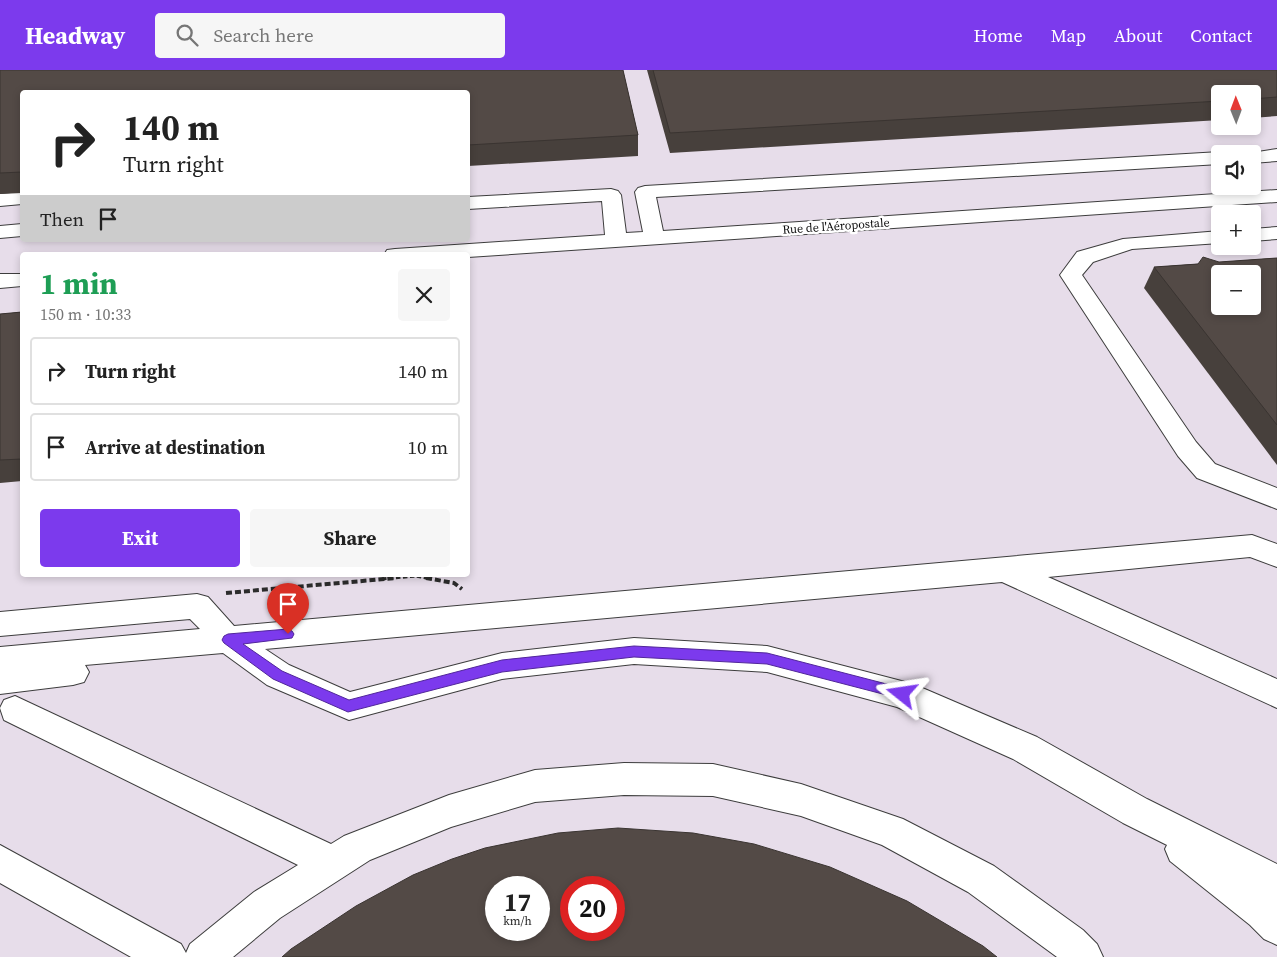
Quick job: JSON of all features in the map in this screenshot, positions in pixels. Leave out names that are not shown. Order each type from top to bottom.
[{"type":"street","points":[[1261,156],[1277,155]]},
{"type":"street","points":[[654,237],[645,192],[1211,159]]},
{"type":"street","points":[[470,203],[611,195],[616,240]]},
{"type":"street","name":"Rue de l'Aéropostale","points":[[439,252],[1277,196]]},
{"type":"street","points":[[0,200],[20,198]]},
{"type":"street","points":[[0,232],[20,230]]},
{"type":"street","points":[[1261,234],[1277,233]]},
{"type":"street","points":[[1211,238],[1130,243],[1085,257],[1071,275],[1186,449],[1206,471],[1277,499]]},
{"type":"street","points":[[0,282],[20,280]]},
{"type":"street","points":[[0,680],[238,647],[1252,546],[1277,556]]},
{"type":"street","points":[[1005,570],[1277,694]]},
{"type":"street","points":[[0,624],[197,606],[238,647],[278,675],[348,706],[502,666],[586,656],[634,651],[767,659],[902,694],[1025,748],[1135,811],[1277,883]]},
{"type":"street","points":[[0,660],[238,647]]},
{"type":"street","points":[[15,710],[332,863]]},
{"type":"street","points":[[203,957],[267,905],[357,848],[449,811],[535,786],[624,779],[713,780],[801,800],[891,831],[981,880],[1070,944],[1084,957]]},
{"type":"street","points":[[1135,811],[1263,912],[1277,926]]},
{"type":"street","points":[[0,863],[168,957]]},
{"type":"shaded area","points":[[0,70],[1277,70],[1277,957],[0,957]]},
{"type":"building","points":[[0,70],[623,70],[638,135],[470,145],[470,90],[20,90],[20,172],[0,173]]},
{"type":"building","points":[[653,70],[1277,70],[1277,97],[1261,98],[1261,85],[1211,85],[1211,102],[670,133]]},
{"type":"building","points":[[1203,257],[1219,262],[1277,258],[1277,425],[1154,267],[1198,264]]},
{"type":"building","points":[[20,312],[20,459],[0,460],[0,314]]},
{"type":"building","points":[[618,828],[693,833],[754,844],[830,867],[907,901],[983,946],[997,957],[282,957],[356,906],[413,875],[485,848],[558,833]]},
{"type":"route","points":[[288,634],[228,640],[278,675],[348,706],[502,666],[634,651],[767,659],[902,694]]}]
